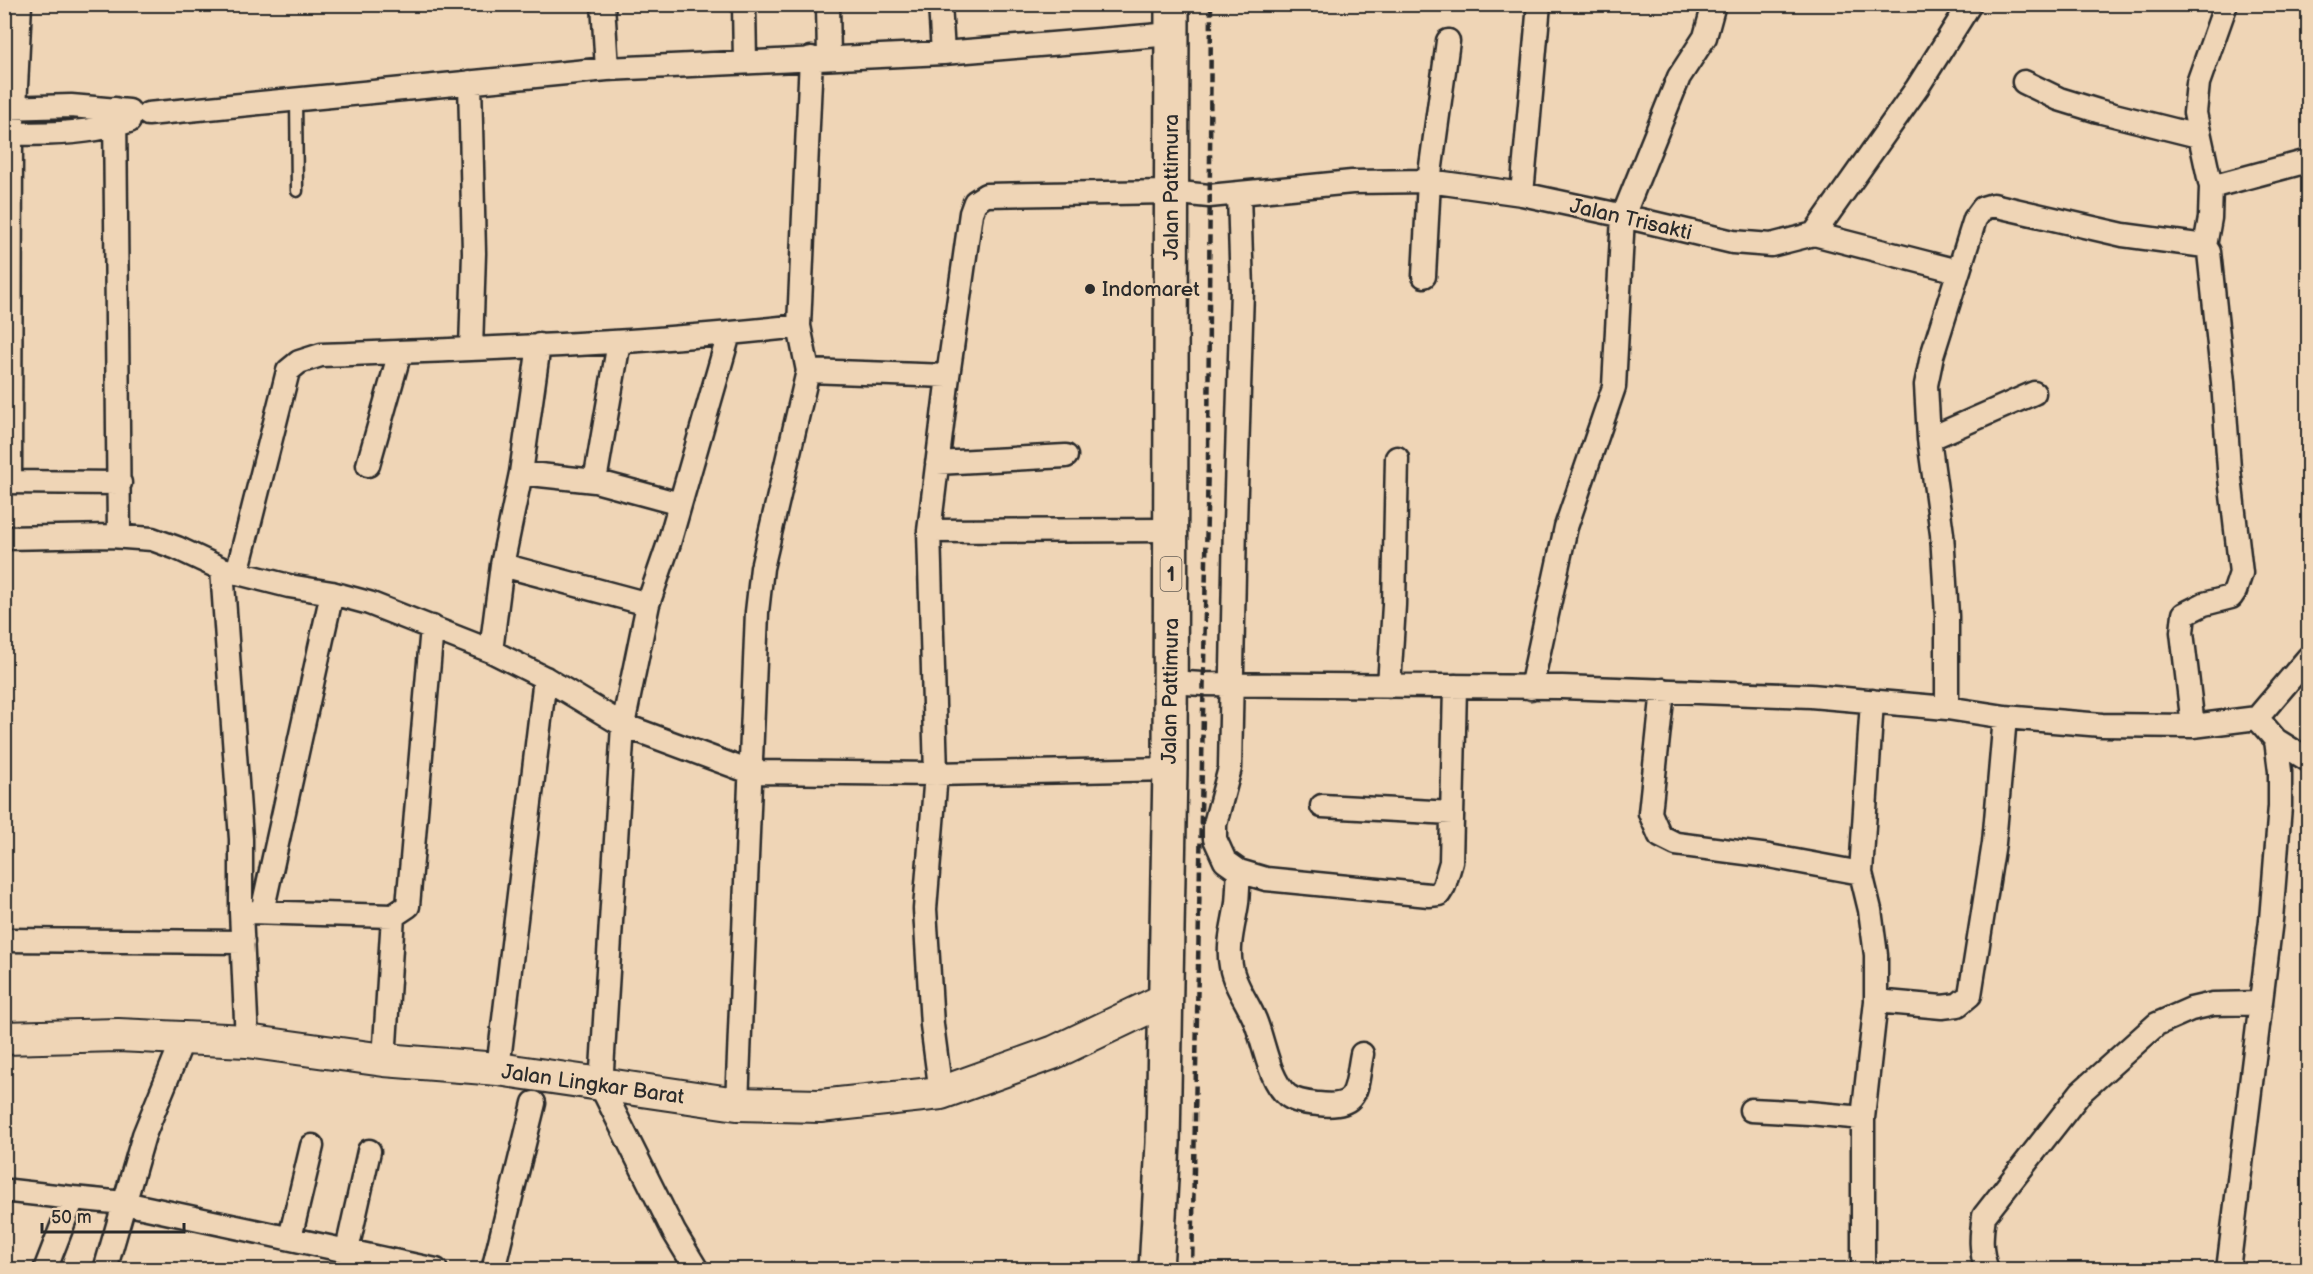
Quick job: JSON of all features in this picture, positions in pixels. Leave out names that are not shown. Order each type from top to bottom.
[{"type":"highway","name":"Jalan Pattimura","points":[[1156,1269],[1163,1143],[1170,768],[1172,19]]},
{"type":"street","points":[[20,4],[8,133],[7,482],[120,483]]},
{"type":"street","points":[[603,4],[607,69]]},
{"type":"street","points":[[744,4],[745,62]]},
{"type":"street","points":[[737,1104],[757,612],[762,568],[808,371],[799,326],[820,58],[828,4]]},
{"type":"street","points":[[940,4],[943,53]]},
{"type":"street","points":[[1522,194],[1539,4]]},
{"type":"street","points":[[1531,688],[1566,527],[1614,387],[1623,216],[1679,77],[1705,37],[1714,4]]},
{"type":"street","points":[[1958,271],[1826,238],[1971,4]]},
{"type":"street","points":[[2193,726],[2182,632],[2184,614],[2204,604],[2230,597],[2235,591],[2241,573],[2208,253],[2211,188],[2198,136],[2195,113],[2198,83],[2226,4]]},
{"type":"street","points":[[8,133],[77,132],[115,117],[607,69],[943,53],[1172,19]]},
{"type":"street","points":[[1424,276],[1429,181],[1448,41]]},
{"type":"street","points":[[470,82],[474,253],[471,349]]},
{"type":"street","points":[[2024,82],[2059,99],[2198,136]]},
{"type":"street","points":[[10,108],[70,106],[115,117]]},
{"type":"street","points":[[115,117],[119,536]]},
{"type":"street","points":[[2211,188],[2308,161]]},
{"type":"street","name":"Jalan Trisakti","points":[[941,1093],[932,1025],[925,909],[936,774],[929,531],[970,213],[975,202],[986,195],[1170,192],[1209,196],[1352,182],[1429,181],[1522,194],[1732,242],[1771,245],[1826,238]]},
{"type":"street","points":[[1239,194],[1242,290],[1230,768],[1215,824],[1215,839],[1225,861],[1239,871],[1266,879],[1429,896],[1439,894],[1444,886],[1451,862],[1455,686]]},
{"type":"street","points":[[1947,708],[1947,616],[1942,534],[1928,427],[1926,385],[1932,356],[1975,219],[1983,208],[1993,204],[2208,253]]},
{"type":"street","points":[[251,912],[241,839],[229,571],[288,371],[299,362],[321,355],[619,342],[799,326]]},
{"type":"street","points":[[697,1269],[674,1232],[601,1086],[623,725],[648,604],[680,504],[729,334]]},
{"type":"street","points":[[595,481],[619,342]]},
{"type":"street","points":[[491,651],[502,565],[521,473],[539,345]]},
{"type":"street","points":[[368,465],[400,352]]},
{"type":"street","points":[[808,371],[948,376]]},
{"type":"street","points":[[1928,427],[2034,393]]},
{"type":"street","points":[[937,463],[1066,456]]},
{"type":"street","points":[[1389,686],[1394,605],[1397,458]]},
{"type":"street","points":[[521,473],[595,481],[680,504]]},
{"type":"street","points":[[929,531],[1170,530]]},
{"type":"street","points":[[4,538],[119,536],[152,539],[229,571],[369,603],[491,651],[545,678],[623,725],[750,772],[936,774],[1170,768]]},
{"type":"street","points":[[502,565],[648,604]]},
{"type":"street","points":[[247,1041],[243,942],[332,593]]},
{"type":"street","points":[[251,912],[393,916],[408,906],[432,627]]},
{"type":"street","points":[[1170,682],[1663,690],[1872,701],[1947,708],[2005,717],[2102,725],[2193,726],[2257,718],[2308,658]]},
{"type":"street","points":[[498,1069],[545,678]]},
{"type":"street","points":[[1663,690],[1650,813],[1660,836],[1676,844],[1769,856],[1861,873]]},
{"type":"street","points":[[1863,1269],[1863,1118],[1876,1002],[1876,955],[1870,910],[1861,873],[1872,701]]},
{"type":"street","points":[[1876,1002],[1942,1007],[1958,1005],[1971,995],[1994,843],[2005,717]]},
{"type":"street","points":[[2257,718],[2276,740],[2308,760]]},
{"type":"street","points":[[2228,1269],[2271,920],[2280,806],[2280,771],[2276,740]]},
{"type":"street","points":[[1322,806],[1452,813]]},
{"type":"street","points":[[1239,871],[1237,903],[1229,952],[1231,969],[1256,1020],[1274,1076],[1287,1095],[1303,1103],[1344,1105],[1350,1101],[1355,1089],[1362,1054]]},
{"type":"street","points":[[384,1060],[393,916]]},
{"type":"street","points":[[4,940],[243,942]]},
{"type":"street","name":"Jalan Lingkar Barat","points":[[4,1038],[118,1035],[179,1046],[247,1041],[384,1060],[498,1069],[601,1086],[737,1104],[820,1106],[941,1093],[1055,1052],[1164,1000]]},
{"type":"street","points":[[1987,1269],[1982,1256],[1981,1236],[1984,1216],[2081,1092],[2157,1024],[2191,1009],[2213,1004],[2261,1003]]},
{"type":"street","points":[[105,1269],[144,1135],[168,1081],[179,1046]]},
{"type":"street","points":[[493,1269],[534,1103]]},
{"type":"street","points":[[1751,1110],[1863,1118]]},
{"type":"street","points":[[290,1238],[312,1146]]},
{"type":"street","points":[[346,1250],[369,1150]]},
{"type":"street","points":[[11,1191],[124,1203],[346,1250],[386,1264],[436,1269]]},
{"type":"street","points":[[45,1269],[73,1198]]},
{"type":"lane","points":[[296,99],[297,191]]},
{"type":"railway","points":[[1192,1270],[1208,460],[1211,4]]},
{"type":"place","name":"Indomaret","points":[[1090,289]]}]
